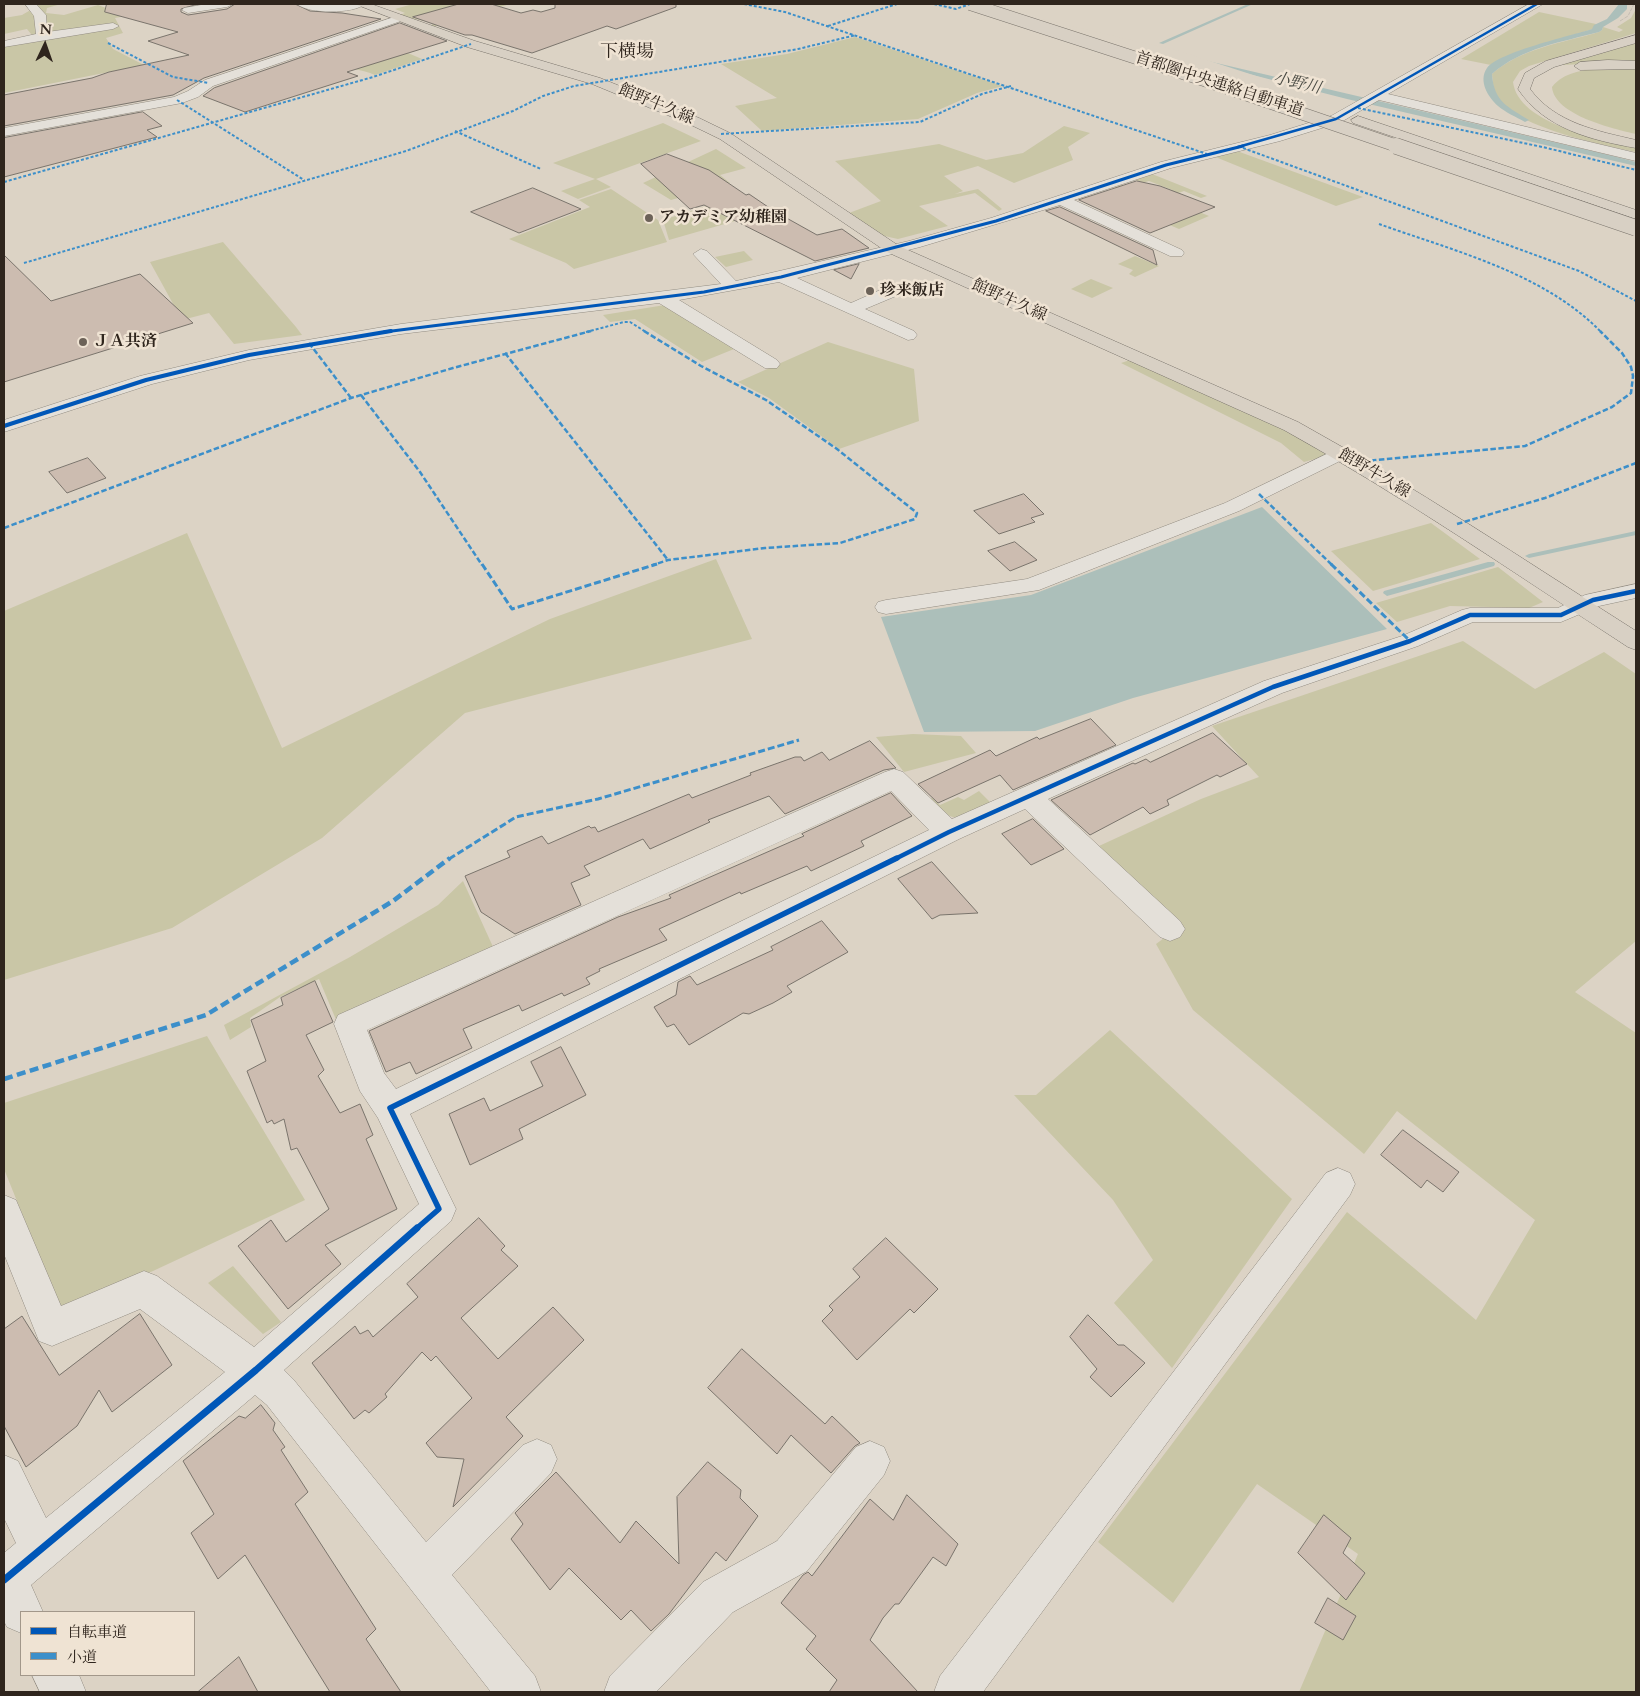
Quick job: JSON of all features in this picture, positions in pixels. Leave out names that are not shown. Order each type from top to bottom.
[{"type":"main road","name":"館野牛久線","points":[[360,4],[381,12],[398,12],[471,44],[596,80],[694,121],[724,136],[892,249],[1291,426],[1341,453],[1457,524],[1636,642]]},
{"type":"main road","name":"首都圏中央連絡自動車道","points":[[970,4],[1219,85],[1636,228]]},
{"type":"main road","name":"首都圏中央連絡自動車道","points":[[998,4],[1368,105],[1636,215]]},
{"type":"main road","points":[[1636,39],[1550,64],[1529,76],[1524,89],[1535,104],[1556,118],[1591,133],[1636,144]]},
{"type":"main road","points":[[1636,65],[1608,64],[1579,67],[1555,74],[1543,87],[1551,104],[1573,118],[1600,129],[1636,138]]},
{"type":"main road","points":[[1368,105],[1456,147],[1636,206]]},
{"type":"street","points":[[30,4],[40,15],[42,36]]},
{"type":"street","points":[[188,10],[227,4]]},
{"type":"street","points":[[303,4],[340,9],[360,4]]},
{"type":"street","points":[[4,426],[146,380],[250,355],[309,343],[402,329],[665,298],[734,287],[781,277],[996,221],[1166,165],[1309,128],[1336,119],[1368,105],[1537,4]]},
{"type":"street","points":[[4,132],[177,100],[193,94],[209,83],[398,12]]},
{"type":"street","points":[[4,44],[42,36],[112,26]]},
{"type":"street","points":[[1368,105],[1636,156]]},
{"type":"street","points":[[1062,200],[1176,254]]},
{"type":"street","points":[[701,254],[734,287]]},
{"type":"street","points":[[781,277],[908,335]]},
{"type":"street","points":[[852,309],[902,287]]},
{"type":"street","points":[[665,298],[771,364]]},
{"type":"street","points":[[886,607],[1031,585],[1232,507],[1341,453]]},
{"type":"street","points":[[390,1108],[948,832],[1273,687],[1410,641],[1470,615],[1561,615],[1578,605],[1636,591]]},
{"type":"street","points":[[10,1590],[40,1548],[256,1370],[439,1209],[390,1108],[370,1081],[349,1024],[894,779],[948,832]]},
{"type":"street","points":[[1028,796],[1170,929]]},
{"type":"street","points":[[956,1692],[1338,1184]]},
{"type":"street","points":[[4,1212],[52,1328],[144,1289],[218,1346],[256,1370],[280,1392],[519,1692]]},
{"type":"street","points":[[425,1573],[537,1459]]},
{"type":"street","points":[[626,1692],[718,1597],[792,1556],[870,1461]]},
{"type":"street","points":[[4,1475],[40,1548]]},
{"type":"street","points":[[55,1676],[64,1692]]},
{"type":"shaded area","points":[[35,4],[61,4],[47,8],[46,13],[64,15],[98,5],[106,8],[128,4],[145,4],[131,15],[115,18],[123,33],[106,38],[113,49],[144,65],[4,93],[4,47],[35,39],[27,29],[4,34],[4,18],[22,15],[34,8]]},
{"type":"shaded area","points":[[413,4],[499,7],[491,4],[510,4],[430,28],[427,27],[433,24],[431,22],[397,16],[405,13],[395,9]]},
{"type":"shaded area","points":[[1636,9],[1636,33],[1529,66],[1520,71],[1513,82],[1518,97],[1530,109],[1545,119],[1583,135],[1636,148],[1636,152],[1602,145],[1538,125],[1504,106],[1495,94],[1492,74],[1503,65],[1542,47],[1599,32],[1603,27],[1619,32],[1623,30],[1617,27],[1631,18]]},
{"type":"shaded area","points":[[1539,12],[1596,24],[1593,29],[1517,52],[1491,65],[1461,59]]},
{"type":"shaded area","points":[[855,37],[1003,86],[977,93],[918,119],[762,131],[735,106],[777,98],[721,64],[787,54]]},
{"type":"shaded area","points":[[1636,43],[1636,62],[1560,65],[1569,62]]},
{"type":"shaded area","points":[[389,45],[422,59],[375,75],[334,64]]},
{"type":"shaded area","points":[[1601,68],[1636,68],[1636,134],[1586,119],[1574,113],[1555,97],[1552,87],[1562,78],[1581,71]]},
{"type":"shaded area","points":[[663,123],[701,141],[596,179],[611,187],[578,199],[561,191],[595,179],[553,163]]},
{"type":"shaded area","points":[[1064,126],[1090,133],[1068,147],[1073,160],[1014,183],[978,166],[944,176],[963,191],[955,194],[978,189],[1002,209],[999,211],[975,193],[919,206],[948,226],[898,239],[880,235],[849,213],[881,201],[835,161],[939,144],[986,160],[1023,153]]},
{"type":"shaded area","points":[[716,149],[746,168],[720,175],[730,183],[671,200],[643,183]]},
{"type":"shaded area","points":[[1237,151],[1363,197],[1336,206],[1213,156]]},
{"type":"shaded area","points":[[1152,174],[1207,196],[1201,198],[1184,191],[1141,206],[1110,190],[1121,185],[1150,198],[1172,190],[1149,181],[1142,183],[1136,180]]},
{"type":"shaded area","points":[[611,189],[658,220],[667,242],[574,269],[566,263],[509,239],[590,207],[579,200]]},
{"type":"shaded area","points":[[712,204],[735,221],[669,240],[663,220]]},
{"type":"shaded area","points":[[1182,205],[1209,216],[1179,229],[1137,211]]},
{"type":"shaded area","points":[[223,242],[302,335],[234,344],[209,313],[182,320],[150,262]]},
{"type":"shaded area","points":[[744,251],[753,260],[726,267],[715,257]]},
{"type":"shaded area","points":[[1135,256],[1159,266],[1135,277],[1129,274],[1133,270],[1118,264]]},
{"type":"shaded area","points":[[1091,279],[1113,288],[1092,298],[1071,289]]},
{"type":"shaded area","points":[[665,305],[734,349],[702,362],[635,319],[610,322],[603,315]]},
{"type":"shaded area","points":[[828,342],[914,369],[919,421],[839,449],[769,398],[738,382]]},
{"type":"shaded area","points":[[1130,360],[1288,430],[1330,455],[1304,462],[1281,443],[1121,363]]},
{"type":"shaded area","points":[[1431,523],[1480,559],[1373,591],[1331,551]]},
{"type":"shaded area","points":[[187,533],[282,748],[550,619],[716,559],[752,639],[465,713],[322,838],[172,928],[4,980],[4,611]]},
{"type":"shaded area","points":[[1498,567],[1543,602],[1529,608],[1450,606],[1397,622],[1376,603]]},
{"type":"shaded area","points":[[1463,641],[1535,689],[1604,652],[1636,674],[1636,941],[1575,992],[1636,1033],[1636,1692],[1299,1692],[1358,1554],[1257,1484],[1173,1603],[1098,1542],[1347,1212],[1476,1320],[1535,1220],[1397,1111],[1364,1154],[1193,1010],[1156,944],[1179,927],[1099,846],[1201,799],[1259,777],[1212,726]]},
{"type":"shaded area","points":[[913,734],[961,736],[976,753],[904,772],[876,737]]},
{"type":"shaded area","points":[[979,791],[991,803],[958,818],[946,814],[929,799],[932,798],[940,805],[958,797],[964,800]]},
{"type":"shaded area","points":[[463,881],[494,949],[337,1022],[319,979],[280,997],[250,1018],[251,1027],[230,1040],[224,1025],[350,957],[438,905]]},
{"type":"shaded area","points":[[1110,1030],[1292,1199],[1172,1368],[1114,1303],[1153,1260],[1113,1200],[1014,1095],[1036,1095]]},
{"type":"shaded area","points":[[207,1036],[305,1200],[153,1271],[61,1310],[4,1169],[4,1103]]},
{"type":"shaded area","points":[[233,1266],[281,1322],[263,1334],[208,1283]]},
{"type":"water","points":[[1619,4],[1627,4],[1627,9],[1599,32],[1529,52],[1503,65],[1492,74],[1496,91],[1503,103],[1529,120],[1525,122],[1507,112],[1491,98],[1485,88],[1484,73],[1494,62],[1520,50],[1592,29],[1594,25],[1607,19]]},
{"type":"water","name":"小野川","points":[[1084,32],[1609,155],[1636,162],[1636,166],[1347,99]]},
{"type":"water","points":[[1262,507],[1387,629],[1133,698],[1035,731],[924,732],[881,617],[1031,595]]},
{"type":"pier","points":[[949,4],[975,4],[1179,51],[1284,85],[950,6]]},
{"type":"building","points":[[107,4],[198,4],[181,9],[181,12],[188,15],[227,9],[235,4],[295,4],[310,11],[342,13],[381,19],[204,78],[173,95],[4,126],[4,95],[92,78],[109,72],[189,55],[148,41],[178,32],[105,12]]},
{"type":"building","points":[[459,4],[491,4],[521,13],[533,10],[541,12],[555,8],[555,4],[676,4],[676,7],[616,29],[607,26],[532,53],[472,35],[465,35],[413,17]]},
{"type":"building","points":[[400,23],[447,41],[347,72],[358,76],[245,112],[203,96],[214,88]]},
{"type":"building","points":[[143,112],[162,126],[147,130],[157,137],[4,177],[4,138]]},
{"type":"building","points":[[667,154],[709,170],[746,195],[749,194],[774,211],[817,235],[842,229],[869,248],[815,261],[704,205],[690,209],[641,164]]},
{"type":"building","points":[[1137,181],[1160,186],[1215,207],[1150,233],[1079,200]]},
{"type":"building","points":[[533,188],[581,209],[519,233],[471,212]]},
{"type":"building","points":[[1060,207],[1153,250],[1157,265],[1046,211]]},
{"type":"building","points":[[4,255],[51,301],[140,274],[193,323],[4,382]]},
{"type":"building","points":[[859,264],[851,279],[834,270]]},
{"type":"building","points":[[88,458],[106,478],[67,493],[49,472]]},
{"type":"building","points":[[1024,494],[1044,514],[1031,518],[1035,522],[999,534],[974,511]]},
{"type":"building","points":[[1015,542],[1037,560],[1010,571],[988,551]]},
{"type":"building","points":[[1091,719],[1116,745],[1013,790],[1000,775],[938,803],[918,784],[990,750],[996,756],[1037,737],[1039,739]]},
{"type":"building","points":[[1213,733],[1247,764],[1220,777],[1217,775],[1167,800],[1169,805],[1150,814],[1143,807],[1090,835],[1051,800],[1133,763],[1135,764],[1146,759],[1150,762]]},
{"type":"building","points":[[870,741],[896,768],[884,770],[785,814],[769,796],[708,820],[710,822],[650,849],[643,839],[584,866],[590,875],[571,883],[581,905],[515,934],[481,912],[465,876],[510,857],[507,851],[542,836],[548,844],[589,826],[591,828],[595,827],[598,832],[689,794],[692,798],[751,775],[750,773],[795,757],[801,757],[804,761],[822,752],[829,760]]},
{"type":"building","points":[[891,793],[912,816],[861,841],[864,846],[811,871],[807,866],[741,894],[740,892],[659,929],[667,940],[599,969],[600,971],[586,978],[590,984],[564,996],[562,993],[522,1011],[519,1005],[463,1029],[472,1048],[416,1074],[410,1062],[386,1072],[369,1031],[618,917],[671,898],[669,895],[804,836],[802,834]]},
{"type":"building","points":[[1033,819],[1064,849],[1031,865],[1002,834]]},
{"type":"building","points":[[932,862],[978,913],[940,915],[932,919],[898,879]]},
{"type":"building","points":[[822,921],[848,952],[787,986],[792,992],[773,1003],[749,1014],[743,1013],[689,1045],[674,1024],[667,1027],[654,1007],[676,995],[678,982],[690,976],[697,985],[773,950],[771,947]]},
{"type":"building","points":[[315,981],[333,1022],[306,1035],[324,1070],[318,1076],[340,1113],[360,1104],[373,1135],[366,1139],[397,1209],[325,1245],[341,1264],[288,1309],[238,1246],[271,1220],[286,1242],[329,1209],[297,1148],[291,1150],[284,1119],[274,1124],[272,1120],[267,1123],[247,1071],[266,1061],[251,1020],[283,1005],[281,998]]},
{"type":"building","points":[[561,1047],[586,1095],[519,1129],[523,1139],[470,1165],[449,1114],[484,1098],[490,1111],[543,1086],[531,1062]]},
{"type":"building","points":[[1403,1130],[1459,1172],[1443,1192],[1427,1180],[1421,1188],[1381,1155]]},
{"type":"building","points":[[479,1218],[505,1246],[501,1250],[518,1266],[461,1318],[498,1359],[553,1307],[584,1340],[506,1417],[523,1436],[453,1507],[464,1459],[437,1457],[426,1443],[472,1398],[436,1356],[431,1361],[422,1352],[385,1394],[387,1397],[369,1413],[365,1410],[354,1419],[312,1363],[355,1326],[360,1334],[368,1330],[373,1337],[418,1297],[407,1284]]},
{"type":"building","points":[[886,1238],[938,1289],[914,1313],[910,1309],[857,1360],[822,1321],[833,1310],[829,1306],[860,1277],[853,1269]]},
{"type":"building","points":[[140,1314],[172,1365],[112,1412],[99,1390],[77,1426],[26,1467],[4,1426],[4,1329],[22,1316],[59,1375]]},
{"type":"building","points":[[1088,1315],[1118,1345],[1124,1345],[1145,1363],[1111,1397],[1090,1377],[1097,1369],[1070,1337]]},
{"type":"building","points":[[742,1349],[825,1424],[832,1416],[860,1443],[855,1446],[831,1473],[791,1435],[777,1454],[708,1388]]},
{"type":"building","points":[[261,1405],[275,1423],[273,1430],[285,1447],[281,1450],[308,1492],[295,1504],[376,1629],[366,1639],[401,1692],[330,1692],[245,1555],[218,1579],[191,1533],[214,1514],[183,1461],[239,1416],[245,1418]]},
{"type":"building","points":[[708,1462],[741,1490],[740,1498],[758,1516],[726,1561],[716,1552],[669,1614],[651,1631],[631,1610],[621,1620],[569,1568],[550,1590],[511,1539],[523,1524],[515,1513],[556,1472],[620,1543],[636,1521],[679,1564],[677,1497]]},
{"type":"building","points":[[907,1495],[958,1544],[946,1566],[933,1557],[899,1604],[895,1604],[883,1618],[870,1640],[918,1692],[829,1692],[837,1680],[806,1649],[816,1636],[781,1603],[803,1575],[808,1572],[812,1576],[870,1499],[893,1520]]},
{"type":"building","points":[[1324,1515],[1351,1538],[1343,1553],[1365,1573],[1346,1600],[1298,1553]]},
{"type":"building","points":[[1328,1598],[1356,1616],[1343,1640],[1315,1623]]},
{"type":"building","points":[[239,1657],[258,1692],[198,1692]]},
{"type":"waterway","points":[[1161,43],[1251,4]]},
{"type":"waterway","points":[[1529,556],[1636,533]]},
{"type":"waterway","points":[[1387,593],[1491,564]]},
{"type":"marked path","points":[[744,4],[785,12],[1207,154]]},
{"type":"marked path","points":[[828,26],[897,4]]},
{"type":"marked path","points":[[934,4],[956,9],[970,4]]},
{"type":"marked path","points":[[24,263],[406,151],[513,111],[543,96],[574,86],[798,49],[856,35]]},
{"type":"marked path","points":[[108,43],[173,77],[209,83]]},
{"type":"marked path","points":[[4,182],[122,150],[373,77],[471,44]]},
{"type":"marked path","points":[[721,134],[920,122],[982,94],[1011,86]]},
{"type":"marked path","points":[[177,100],[304,180]]},
{"type":"marked path","points":[[1358,108],[1547,148],[1636,170]]},
{"type":"marked path","points":[[455,131],[541,169]]},
{"type":"marked path","points":[[1243,148],[1302,168],[1446,224],[1579,271],[1599,279],[1636,301]]},
{"type":"marked path","points":[[1355,462],[1525,446],[1612,407],[1631,393],[1633,379],[1631,367],[1627,360],[1594,325],[1567,304],[1538,287],[1475,258],[1379,224]]},
{"type":"marked path","points":[[4,528],[351,398],[385,387],[453,368],[624,322],[630,322],[701,366],[766,400],[837,449],[917,513],[915,519],[840,543],[765,548],[668,560],[527,606],[512,609],[420,472],[361,395]]},
{"type":"marked path","points":[[309,343],[351,398]]},
{"type":"marked path","points":[[505,353],[668,560]]},
{"type":"marked path","points":[[1457,524],[1545,498],[1636,463]]},
{"type":"marked path","points":[[1259,494],[1410,641]]},
{"type":"marked path","points":[[4,1079],[206,1015],[393,901],[455,854],[516,817],[598,799],[799,740]]},
{"type":"cycle path","points":[[4,426],[146,380],[249,355],[401,329],[704,292],[781,277],[914,244],[996,221],[1166,165],[1275,138],[1336,119],[1537,4]]},
{"type":"cycle path","points":[[4,1580],[256,1370],[439,1209],[390,1108],[949,832],[1273,687],[1410,641],[1470,615],[1561,615],[1593,600],[1636,591]]},
{"type":"place","name":"アカデミア幼稚園","points":[[649,218]]},
{"type":"place","name":"珍来飯店","points":[[870,291]]},
{"type":"place","name":"ＪＡ共済","points":[[83,342]]},
{"type":"district","name":"下横場","points":[[627,53]]}]
